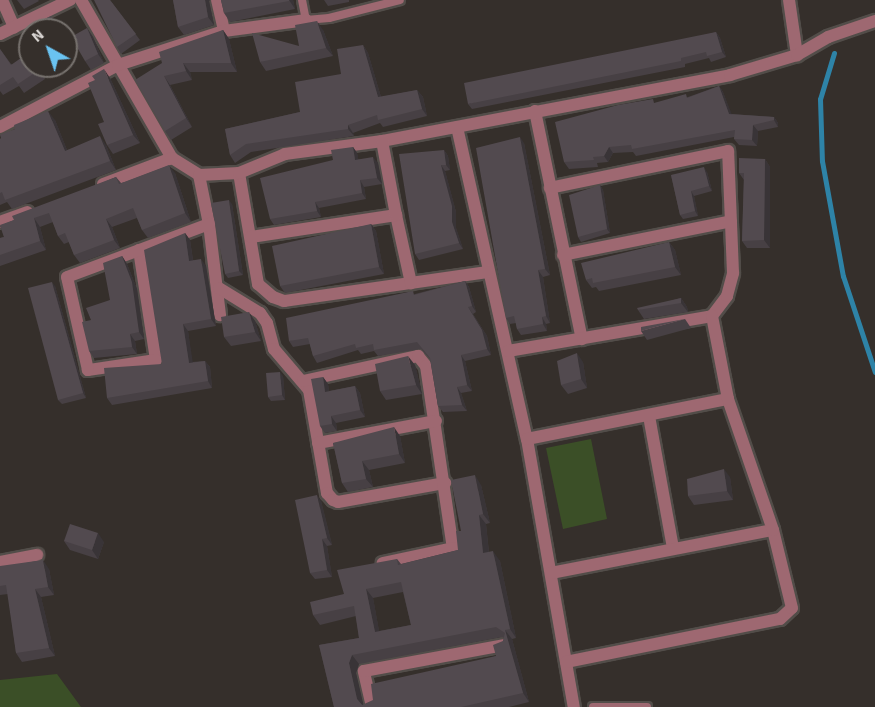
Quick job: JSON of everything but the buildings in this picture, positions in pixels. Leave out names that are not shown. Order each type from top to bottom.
[{"type":"street","points":[[2,0],[14,27]]},
{"type":"street","points":[[0,34],[70,0]]},
{"type":"street","points":[[81,0],[172,158],[199,175],[239,172],[285,154],[382,141],[730,75],[798,55],[828,38],[875,21]]},
{"type":"street","points":[[217,0],[224,32]]},
{"type":"street","points":[[789,0],[798,55]]},
{"type":"street","points":[[0,127],[117,66],[224,32],[306,20]]},
{"type":"street","points":[[535,111],[582,339]]},
{"type":"street","points":[[457,127],[487,272],[508,351],[527,439],[574,707]]},
{"type":"street","points":[[382,141],[411,283]]},
{"type":"street","points":[[508,351],[712,316],[727,296],[732,273],[728,151],[550,188]]},
{"type":"street","points":[[88,190],[172,158]]},
{"type":"street","points":[[239,172],[258,284],[264,292],[284,301],[487,272]]},
{"type":"street","points":[[199,175],[219,288],[220,315]]},
{"type":"street","points":[[0,222],[35,210]]},
{"type":"street","points":[[251,237],[396,215]]},
{"type":"street","points":[[563,255],[731,221]]},
{"type":"street","points":[[139,250],[156,360],[88,370],[67,277],[139,250],[209,224]]},
{"type":"street","points":[[219,288],[260,313],[267,323],[274,349],[309,390],[327,493],[338,502],[445,483]]},
{"type":"street","points":[[566,662],[780,619],[792,608],[772,530],[728,399],[712,316]]},
{"type":"street","points":[[303,381],[418,357],[426,366],[453,548],[365,567]]},
{"type":"street","points":[[527,439],[728,399]]},
{"type":"street","points":[[649,416],[673,548]]},
{"type":"street","points":[[318,443],[436,422]]},
{"type":"street","points":[[551,573],[772,530]]},
{"type":"street","points":[[0,562],[37,555]]},
{"type":"street","points":[[372,707],[364,671],[504,645]]},
{"type":"lane","points":[[302,0],[306,20],[329,18],[400,0]]},
{"type":"lane","points":[[593,707],[647,707]]},
{"type":"green space","points":[[591,439],[607,519],[563,529],[546,448]]},
{"type":"green space","points":[[57,674],[81,707],[0,707],[0,680]]},
{"type":"waterway","points":[[834,53],[820,99],[822,161],[843,276],[875,372]]}]
